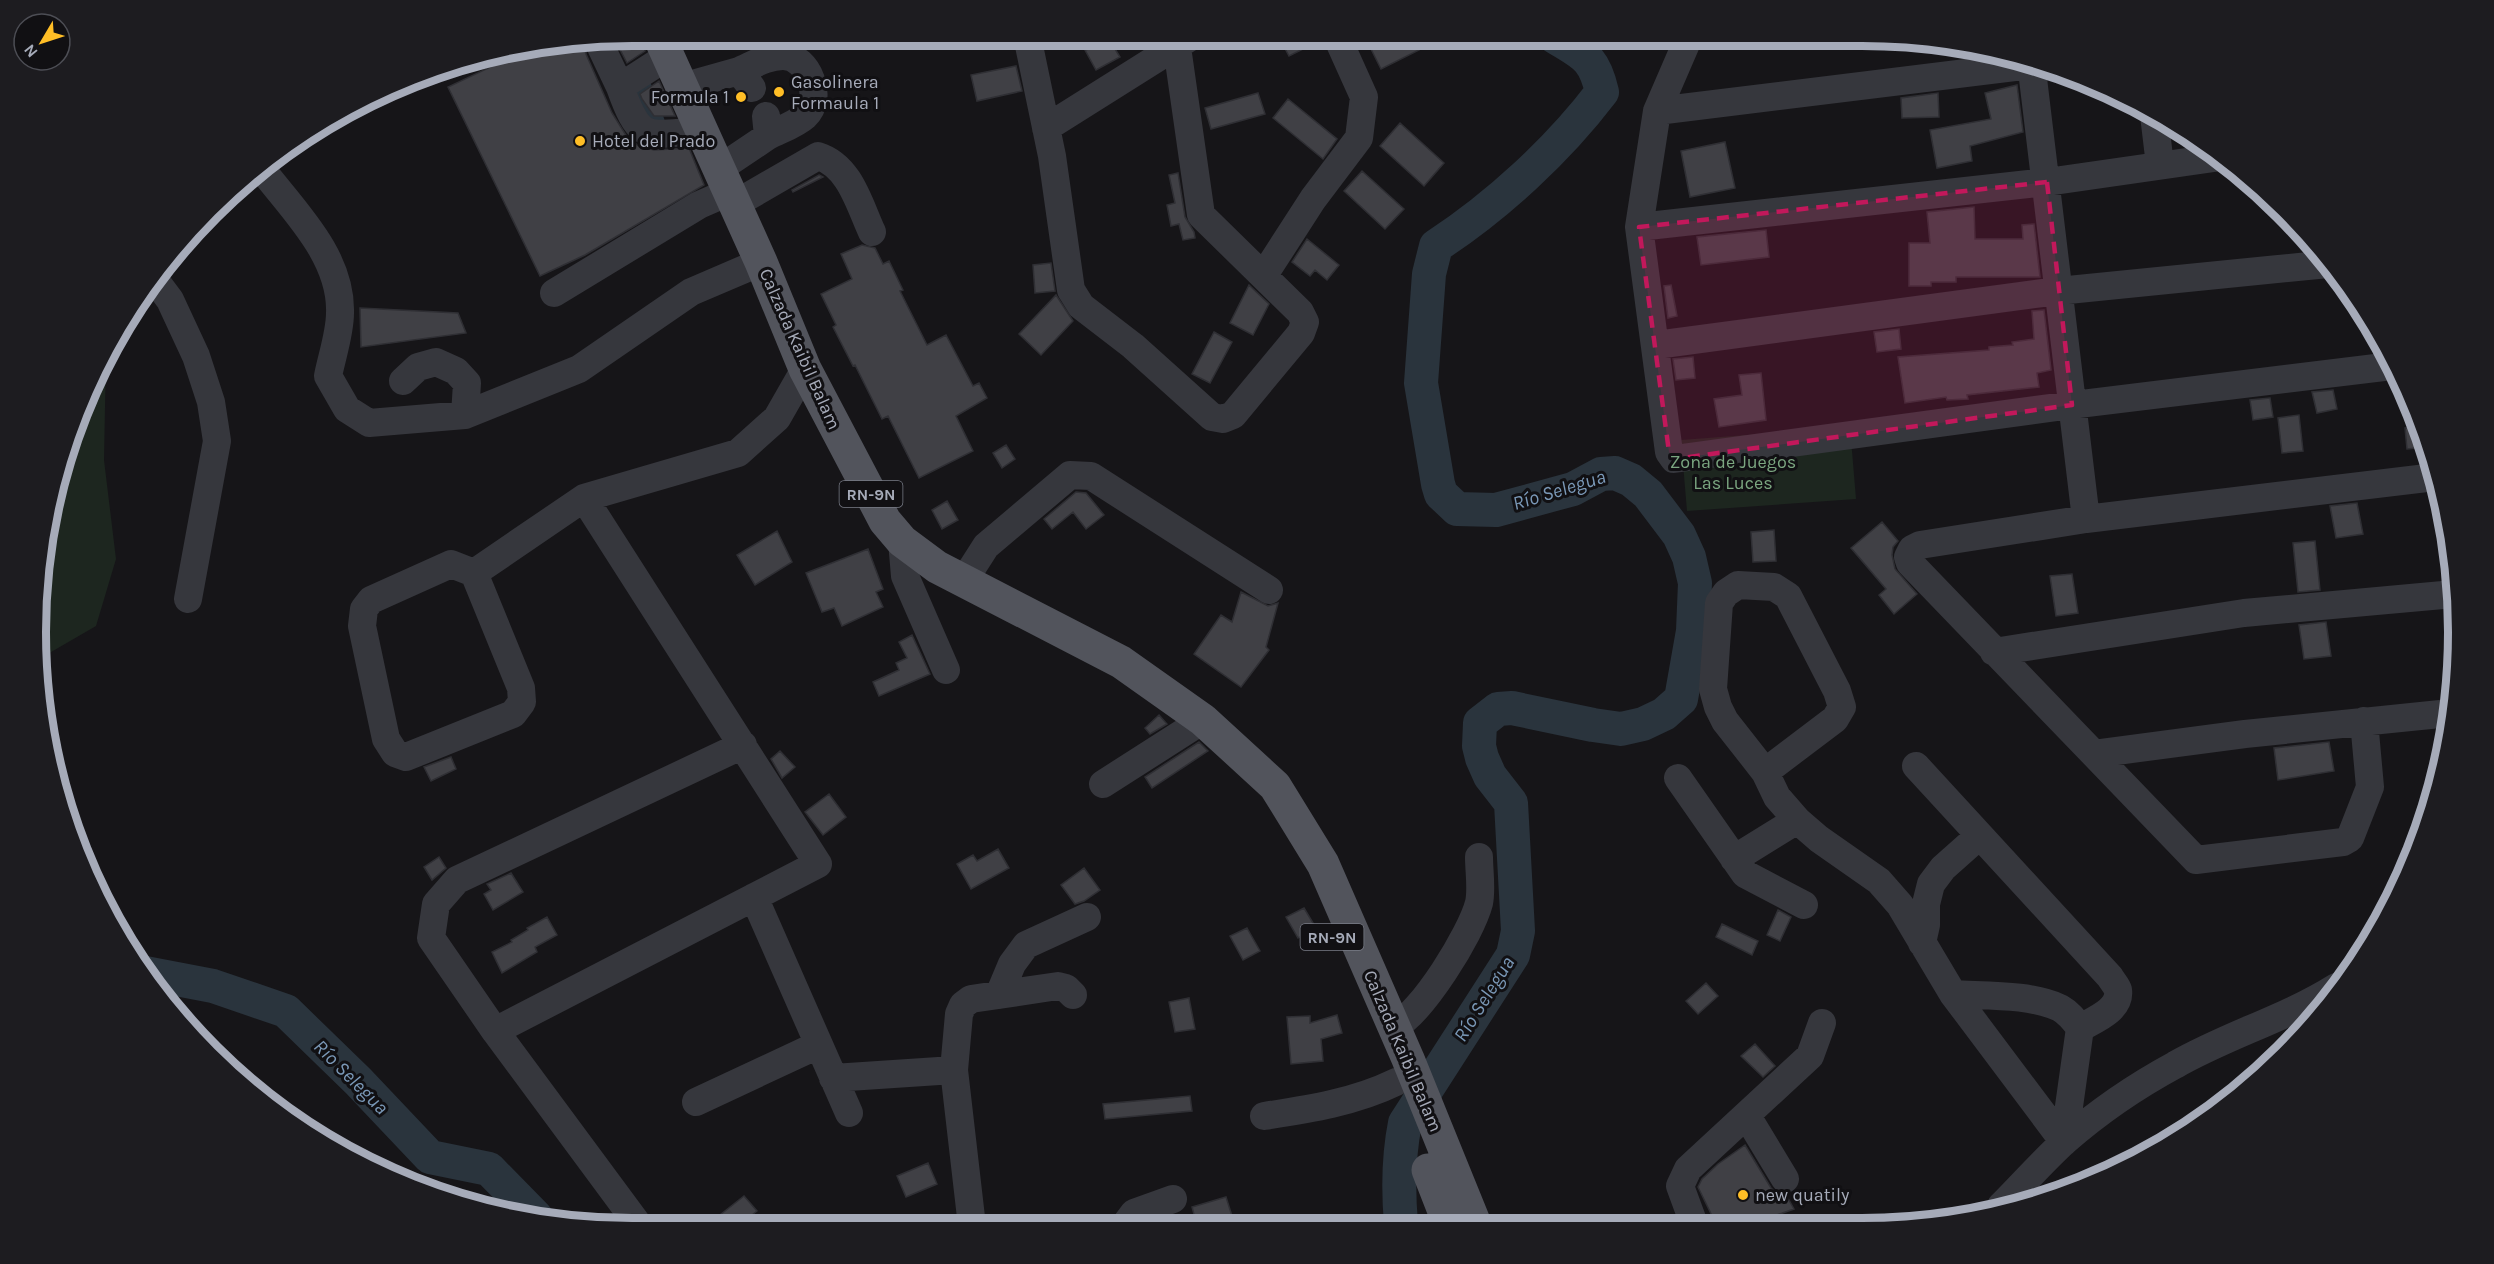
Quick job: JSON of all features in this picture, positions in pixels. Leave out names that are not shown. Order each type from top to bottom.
[{"type":"main road","name":"Calzada Kaibil Balam","points":[[663,46],[761,262],[805,369],[885,521],[902,541],[937,567],[1121,662],[1203,720],[1275,786],[1323,864],[1394,1027],[1400,1075]]},
{"type":"main road","name":"Calzada Kaibil Balam","points":[[1275,786],[1304,873],[1430,1142],[1472,1218]]},
{"type":"main road","name":"Calzada Kaibil Balam","points":[[1430,1142],[1448,1218]]},
{"type":"street","points":[[620,87],[663,46]]},
{"type":"street","points":[[1029,46],[1046,128],[1071,290],[1081,306],[1133,346],[1212,417],[1223,419],[1233,415],[1301,333],[1305,322],[1300,312],[1201,215],[1184,46]]},
{"type":"street","points":[[1046,128],[1178,46]]},
{"type":"street","points":[[1264,275],[1313,199],[1359,138],[1364,97],[1341,46]]},
{"type":"street","points":[[1685,46],[1657,111],[1639,227],[1669,452],[1674,459],[2072,405],[2384,367]]},
{"type":"street","points":[[601,48],[636,125],[653,134],[702,131]]},
{"type":"street","points":[[682,87],[745,80],[769,58],[784,56],[797,59],[805,68],[815,95],[813,107],[805,117],[767,125],[728,188]]},
{"type":"street","points":[[1657,111],[2014,66]]},
{"type":"street","points":[[2032,72],[2086,519]]},
{"type":"street","points":[[2155,125],[2160,165]]},
{"type":"street","points":[[554,293],[728,188],[818,156],[829,160],[845,173],[872,232]]},
{"type":"street","points":[[1639,227],[2047,182],[2207,159]]},
{"type":"street","points":[[266,175],[323,249],[338,280],[340,314],[328,376],[346,409],[369,423],[465,415],[579,369],[691,292],[761,262]]},
{"type":"street","points":[[1656,345],[2058,291],[2318,265]]},
{"type":"street","points":[[160,286],[170,300],[196,356],[211,402],[217,441],[188,599]]},
{"type":"street","points":[[403,381],[418,367],[436,362],[456,371],[467,383],[465,415]]},
{"type":"street","points":[[474,573],[584,498],[738,453],[777,418],[805,369]]},
{"type":"street","points":[[963,582],[986,546],[1070,475],[1081,474],[1091,476],[1269,590]]},
{"type":"street","points":[[2364,720],[2370,787],[2350,838],[2343,842],[2205,861],[2196,860],[1994,652],[1910,563],[1908,557],[1912,549],[1920,545],[2086,519],[2427,478]]},
{"type":"street","points":[[495,1031],[818,864],[584,498]]},
{"type":"street","points":[[902,541],[905,576],[946,670]]},
{"type":"street","points":[[451,564],[474,573],[520,688],[522,702],[513,714],[406,757],[395,753],[386,740],[362,626],[364,609],[371,600],[451,564]]},
{"type":"street","points":[[1765,772],[1835,718],[1842,707],[1788,596],[1774,587],[1738,585],[1726,593],[1719,603],[1713,689],[1725,721],[1765,772],[1777,796],[1797,820],[1819,839],[1879,881],[1900,904],[1953,994],[2064,1142]]},
{"type":"street","points":[[1994,652],[2244,613],[2446,595]]},
{"type":"street","points":[[2094,754],[2364,720],[2441,713]]},
{"type":"street","points":[[1103,784],[1203,720]]},
{"type":"street","points":[[633,1218],[495,1031],[431,938],[436,904],[457,880],[743,745]]},
{"type":"street","points":[[1916,766],[2110,977],[2118,990],[2116,1003],[2106,1014],[2080,1028]]},
{"type":"street","points":[[1678,778],[1744,874],[1804,905]]},
{"type":"street","points":[[1734,859],[1797,820]]},
{"type":"street","points":[[1922,943],[1930,884],[1943,868],[1979,836]]},
{"type":"street","points":[[1394,1027],[1404,1022],[1436,983],[1473,924],[1480,900],[1479,857]]},
{"type":"street","points":[[754,897],[849,1113]]},
{"type":"street","points":[[999,995],[1012,964],[1026,945],[1087,917]]},
{"type":"street","points":[[971,1218],[954,1070],[958,1014],[963,1005],[971,999],[1058,986],[1066,988],[1073,995]]},
{"type":"street","points":[[1953,994],[2041,1001],[2060,1008],[2070,1015],[2080,1028],[2064,1142]]},
{"type":"street","points":[[2008,1199],[2064,1142],[2089,1121],[2174,1065],[2257,1025],[2301,1008],[2320,997]]},
{"type":"street","points":[[1692,1218],[1680,1186],[1688,1169],[1810,1056],[1822,1023]]},
{"type":"street","points":[[696,1102],[818,1045]]},
{"type":"street","points":[[833,1078],[954,1070]]},
{"type":"street","points":[[1264,1116],[1317,1108],[1360,1097],[1400,1075]]},
{"type":"street","points":[[1747,1116],[1785,1179]]},
{"type":"street","points":[[1130,1218],[1134,1213],[1173,1199]]},
{"type":"highlighted area","points":[[2047,182],[2072,405],[1674,459],[1669,452],[1639,227]]},
{"type":"green space","points":[[106,376],[104,460],[116,559],[96,626],[47,654],[48,594],[58,518],[66,480],[78,444]]},
{"type":"green space","name":"Zona de Juegos Las Luces","points":[[1850,427],[1856,499],[1687,511],[1681,440]]},
{"type":"shaded area","points":[[648,76],[665,121],[648,127],[631,82]]},
{"type":"building","points":[[644,46],[645,51],[627,63],[619,47]]},
{"type":"building","points":[[1113,46],[1120,57],[1096,70],[1085,50]]},
{"type":"building","points":[[1284,46],[1309,46],[1289,56]]},
{"type":"building","points":[[1370,46],[1417,46],[1419,50],[1381,69]]},
{"type":"building","name":"Hotel del Prado","points":[[586,49],[586,54],[612,113],[627,137],[639,146],[654,150],[689,148],[704,185],[585,255],[540,276],[448,87],[503,61]]},
{"type":"building","points":[[1016,66],[1022,91],[977,101],[971,75]]},
{"type":"building","points":[[659,81],[675,116],[654,116],[642,99],[640,94]]},
{"type":"building","points":[[2017,85],[2023,132],[1970,146],[1972,161],[1937,168],[1930,130],[1991,119],[1985,93]]},
{"type":"building","points":[[1258,93],[1265,114],[1211,129],[1205,108]]},
{"type":"building","points":[[1938,93],[1939,117],[1902,118],[1901,98]]},
{"type":"building","points":[[1288,99],[1337,139],[1323,159],[1273,118]]},
{"type":"building","points":[[1400,123],[1444,163],[1424,186],[1380,146]]},
{"type":"building","points":[[1725,142],[1735,188],[1690,197],[1681,151]]},
{"type":"building","points":[[1362,171],[1404,209],[1385,229],[1344,191]]},
{"type":"building","points":[[1178,173],[1185,217],[1195,238],[1183,240],[1179,224],[1171,226],[1167,205],[1175,203],[1169,175]]},
{"type":"building","points":[[819,175],[823,177],[793,192],[792,190]]},
{"type":"building","points":[[1974,207],[1975,239],[2023,239],[2022,225],[2034,224],[2040,277],[1956,277],[1956,282],[1931,282],[1931,286],[1909,286],[1909,243],[1930,243],[1927,212]]},
{"type":"building","points":[[1766,230],[1769,257],[1701,265],[1697,237]]},
{"type":"building","points":[[1307,239],[1339,265],[1327,280],[1315,270],[1310,276],[1292,262]]},
{"type":"building","points":[[862,245],[875,248],[883,264],[889,261],[903,290],[900,291],[927,345],[946,335],[973,386],[979,383],[987,398],[956,416],[973,451],[919,478],[888,416],[882,419],[855,365],[853,366],[833,327],[836,325],[821,294],[852,279],[841,254]]},
{"type":"building","points":[[1051,263],[1055,291],[1035,293],[1033,265]]},
{"type":"building","points":[[1249,285],[1269,304],[1253,335],[1230,323]]},
{"type":"building","points":[[1671,285],[1677,316],[1668,318],[1664,286]]},
{"type":"building","points":[[1056,295],[1073,321],[1041,355],[1019,334]]},
{"type":"building","points":[[360,308],[458,313],[466,333],[361,347]]},
{"type":"building","points":[[2044,310],[2051,370],[2037,373],[2039,387],[1967,395],[1968,399],[1947,400],[1946,397],[1905,403],[1898,357],[1989,350],[1989,347],[2013,345],[2012,342],[2034,339],[2032,311]]},
{"type":"building","points":[[1899,329],[1901,349],[1877,352],[1874,332]]},
{"type":"building","points":[[1214,332],[1232,342],[1210,383],[1192,374]]},
{"type":"building","points":[[1693,357],[1695,378],[1676,380],[1673,359]]},
{"type":"building","points":[[1761,373],[1766,420],[1719,427],[1714,399],[1742,395],[1739,375]]},
{"type":"building","points":[[2333,390],[2337,409],[2317,413],[2312,392]]},
{"type":"building","points":[[2270,398],[2273,417],[2253,420],[2250,400]]},
{"type":"building","points":[[2299,415],[2303,451],[2282,453],[2278,418]]},
{"type":"building","points":[[2410,427],[2417,448],[2407,449],[2405,428]]},
{"type":"building","points":[[1006,445],[1015,459],[1002,468],[993,453]]},
{"type":"building","points":[[1076,492],[1086,493],[1104,515],[1086,529],[1073,512],[1052,529],[1044,519]]},
{"type":"building","points":[[947,501],[958,520],[942,529],[932,510]]},
{"type":"building","points":[[2357,503],[2363,534],[2336,538],[2330,506]]},
{"type":"building","points":[[1882,522],[1898,541],[1893,547],[1892,555],[1895,569],[1917,594],[1894,614],[1879,595],[1886,589],[1851,548]]},
{"type":"building","points":[[1774,530],[1776,561],[1753,562],[1751,532]]},
{"type":"building","points":[[777,531],[792,562],[755,585],[737,555]]},
{"type":"building","points":[[2315,541],[2320,590],[2298,592],[2293,543]]},
{"type":"building","points":[[868,549],[883,589],[876,592],[883,607],[842,626],[834,608],[822,612],[806,573]]},
{"type":"building","points":[[2072,574],[2078,613],[2056,616],[2050,576]]},
{"type":"building","points":[[1241,592],[1268,606],[1278,603],[1266,647],[1269,650],[1241,687],[1194,654],[1221,615],[1232,622]]},
{"type":"building","points":[[2326,622],[2331,656],[2304,659],[2299,625]]},
{"type":"building","points":[[912,635],[930,674],[879,696],[873,682],[899,670],[896,663],[907,658],[899,642]]},
{"type":"building","points":[[1159,715],[1167,724],[1150,734],[1145,728]]},
{"type":"building","points":[[1199,742],[1208,751],[1152,788],[1145,777]]},
{"type":"building","points":[[2329,742],[2334,771],[2278,780],[2274,748]]},
{"type":"building","points":[[780,751],[795,767],[782,778],[771,759]]},
{"type":"building","points":[[451,757],[456,769],[431,781],[424,767]]},
{"type":"building","points":[[829,794],[846,817],[823,835],[805,812]]},
{"type":"building","points":[[998,849],[1009,868],[971,889],[957,864],[973,855],[977,861]]},
{"type":"building","points":[[439,857],[446,868],[432,880],[424,867]]},
{"type":"building","points":[[1084,868],[1100,890],[1075,904],[1061,885]]},
{"type":"building","points":[[511,873],[523,892],[493,910],[484,894],[491,890],[487,884]]},
{"type":"building","points":[[1304,908],[1316,928],[1298,938],[1286,917]]},
{"type":"building","points":[[1778,910],[1791,917],[1780,941],[1767,935]]},
{"type":"building","points":[[547,917],[557,935],[535,947],[537,952],[502,973],[492,952],[512,942],[511,940],[528,930],[527,928]]},
{"type":"building","points":[[1722,924],[1758,941],[1752,955],[1716,937]]},
{"type":"building","points":[[1247,928],[1260,951],[1243,960],[1230,936]]},
{"type":"building","points":[[1706,983],[1718,996],[1698,1014],[1686,1001]]},
{"type":"building","points":[[1189,998],[1195,1029],[1175,1032],[1169,1002]]},
{"type":"building","points":[[1337,1015],[1342,1033],[1321,1039],[1323,1061],[1291,1064],[1287,1017],[1310,1016],[1310,1023]]},
{"type":"building","points":[[1755,1044],[1775,1066],[1763,1077],[1741,1056]]},
{"type":"building","points":[[1190,1096],[1192,1111],[1105,1119],[1103,1104]]},
{"type":"building","name":"new quatily","points":[[1745,1145],[1771,1188],[1778,1194],[1786,1195],[1794,1209],[1768,1218],[1713,1218],[1698,1187],[1702,1179],[1718,1164]]},
{"type":"building","points":[[928,1163],[937,1184],[906,1197],[897,1176]]},
{"type":"building","points":[[744,1196],[757,1211],[748,1218],[716,1218]]},
{"type":"building","points":[[1226,1197],[1232,1216],[1195,1218],[1192,1207]]},
{"type":"waterway","name":"Río Selegua","points":[[1401,1218],[1399,1174],[1405,1123],[1513,955],[1518,931],[1511,803],[1490,776],[1482,758],[1479,746],[1480,723],[1498,709],[1512,708],[1621,729],[1643,724],[1664,714],[1681,699],[1693,631],[1695,583],[1689,557],[1679,535],[1648,494],[1631,480],[1615,473],[1601,474],[1573,489],[1496,510],[1457,509],[1441,494],[1438,484],[1421,383],[1429,274],[1436,246],[1504,195],[1525,176],[1566,135],[1602,92],[1591,64],[1570,46]]},
{"type":"waterway","name":"Río Selegua","points":[[158,976],[213,986],[286,1011],[358,1081],[430,1157],[489,1169],[527,1207]]},
{"type":"place","name":"Gasolinera Formaula 1","points":[[779,92]]},
{"type":"place","name":"Formula 1","points":[[741,97]]},
{"type":"place","name":"Hotel del Prado","points":[[580,141]]},
{"type":"place","name":"new quatily","points":[[1743,1195]]}]
